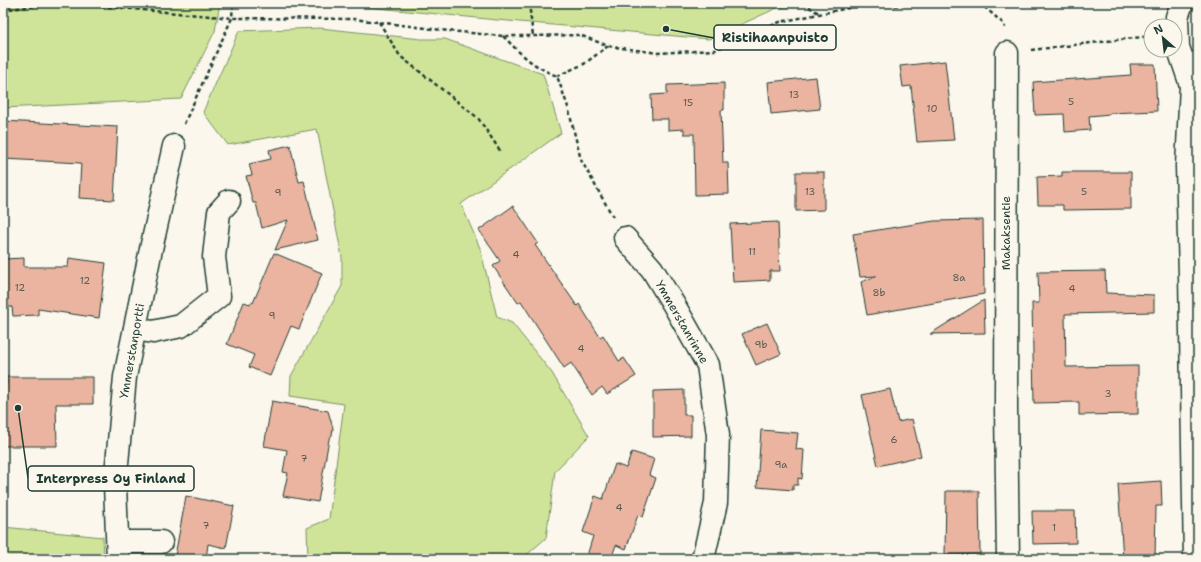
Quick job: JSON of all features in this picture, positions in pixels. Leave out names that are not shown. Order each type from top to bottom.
[{"type":"street","points":[[1182,3],[1177,17],[1178,48],[1190,85]]},
{"type":"street","name":"Makaksentie","points":[[1007,53],[1006,408],[1008,559]]},
{"type":"street","points":[[1195,559],[1194,296],[1186,166],[1190,85],[1198,62]]},
{"type":"street","name":"Ymmerstanportti","points":[[118,551],[115,485],[125,377],[174,146]]},
{"type":"street","points":[[135,329],[153,332],[181,326],[219,296],[214,257],[219,212],[229,201]]},
{"type":"street","name":"Ymmerstanrinne","points":[[625,238],[652,269],[674,304],[708,365],[718,435],[716,503],[703,559]]},
{"type":"street","points":[[118,551],[161,542]]},
{"type":"path","points":[[3,12],[9,9],[65,3],[232,18],[354,19],[503,36],[580,35],[608,46],[658,53],[715,50],[780,22],[858,6],[981,4],[1004,24],[1007,53],[1143,37]]},
{"type":"path","points":[[174,146],[232,18],[233,3]]},
{"type":"path","points":[[529,3],[534,36]]},
{"type":"path","points":[[803,3],[820,14]]},
{"type":"path","points":[[378,22],[400,56],[478,118],[501,152]]},
{"type":"path","points":[[503,36],[524,57],[541,69],[557,76],[568,107],[582,160],[625,238]]},
{"type":"path","points":[[557,76],[584,64],[608,46]]},
{"type":"green space","points":[[3,3],[220,3],[215,31],[181,99],[3,108]]},
{"type":"green space","points":[[328,3],[826,4],[777,8],[709,39]]},
{"type":"green space","points":[[320,28],[421,39],[445,39],[543,74],[561,133],[461,204],[480,248],[497,317],[512,323],[552,373],[589,436],[555,471],[546,538],[522,559],[308,559],[307,528],[329,519],[344,404],[290,396],[291,376],[342,286],[342,257],[317,129],[228,145],[203,112],[239,31]]},
{"type":"green space","points":[[3,527],[103,537],[104,559],[3,559]]},
{"type":"building","points":[[945,61],[954,140],[917,142],[911,86],[903,87],[900,66]]},
{"type":"building","points":[[1130,64],[1155,64],[1157,111],[1110,113],[1089,116],[1090,130],[1065,132],[1064,114],[1035,115],[1033,82],[1131,75]]},
{"type":"building","points":[[816,77],[820,109],[771,114],[768,82]]},
{"type":"building","points":[[724,83],[724,110],[721,110],[723,163],[728,163],[729,194],[695,195],[694,134],[684,134],[684,129],[668,130],[668,119],[652,119],[651,95],[667,94],[667,85]]},
{"type":"building","points":[[3,121],[118,127],[114,200],[79,198],[81,163],[3,159]]},
{"type":"building","points":[[290,145],[299,182],[304,181],[318,240],[275,250],[288,220],[262,228],[256,203],[253,203],[246,176],[252,175],[249,164],[271,159],[269,150]]},
{"type":"building","points":[[796,172],[824,172],[824,210],[796,211]]},
{"type":"building","points":[[1062,172],[1131,172],[1131,209],[1063,210],[1063,205],[1038,205],[1037,177],[1062,176]]},
{"type":"building","points":[[513,206],[538,243],[535,245],[577,306],[579,304],[600,337],[603,335],[619,361],[624,358],[636,376],[607,394],[602,387],[592,395],[571,363],[564,368],[521,301],[518,303],[493,266],[500,261],[479,230]]},
{"type":"building","points":[[983,220],[984,294],[867,315],[861,282],[877,276],[860,277],[853,234],[934,221]]},
{"type":"building","points":[[778,222],[780,271],[770,271],[770,280],[733,282],[730,224]]},
{"type":"building","points":[[274,253],[322,273],[299,329],[291,326],[270,376],[249,367],[254,355],[227,344],[244,302],[250,304],[251,302],[253,303]]},
{"type":"building","points":[[24,258],[24,267],[68,267],[69,258],[106,263],[99,318],[38,309],[38,315],[13,316],[12,307],[3,307],[3,259]]},
{"type":"building","points":[[1105,271],[1106,293],[1154,295],[1154,312],[1065,314],[1066,367],[1138,366],[1138,414],[1079,415],[1079,402],[1034,403],[1032,303],[1039,303],[1038,272]]},
{"type":"building","points":[[984,300],[985,333],[930,334]]},
{"type":"building","points":[[767,323],[781,354],[756,365],[742,334]]},
{"type":"building","points":[[6,377],[93,377],[93,404],[56,404],[57,446],[3,446],[3,384],[7,384]]},
{"type":"building","points":[[890,389],[898,422],[912,419],[921,456],[878,466],[862,395]]},
{"type":"building","points":[[684,390],[684,415],[691,415],[691,436],[653,437],[653,391]]},
{"type":"building","points":[[272,401],[328,411],[333,428],[332,435],[329,439],[318,502],[283,496],[288,473],[283,472],[287,450],[264,446]]},
{"type":"building","points":[[761,430],[798,433],[796,449],[804,450],[802,479],[798,478],[798,485],[793,485],[793,490],[757,487]]},
{"type":"building","points":[[632,452],[654,459],[649,475],[656,478],[643,517],[638,515],[626,549],[616,545],[611,559],[586,559],[593,536],[583,532],[595,496],[603,499],[615,464],[626,468]]},
{"type":"building","points":[[1161,481],[1162,506],[1156,506],[1155,559],[1123,559],[1118,484]]},
{"type":"building","points":[[946,491],[979,491],[980,554],[945,555]]},
{"type":"building","points":[[186,496],[234,506],[226,548],[208,544],[206,559],[189,559],[175,556]]},
{"type":"building","points":[[1032,511],[1075,511],[1076,543],[1033,544]]},
{"type":"place","name":"Ristihaanpuisto","points":[[666,29]]},
{"type":"place","name":"Interpress Oy Finland","points":[[18,408]]}]
